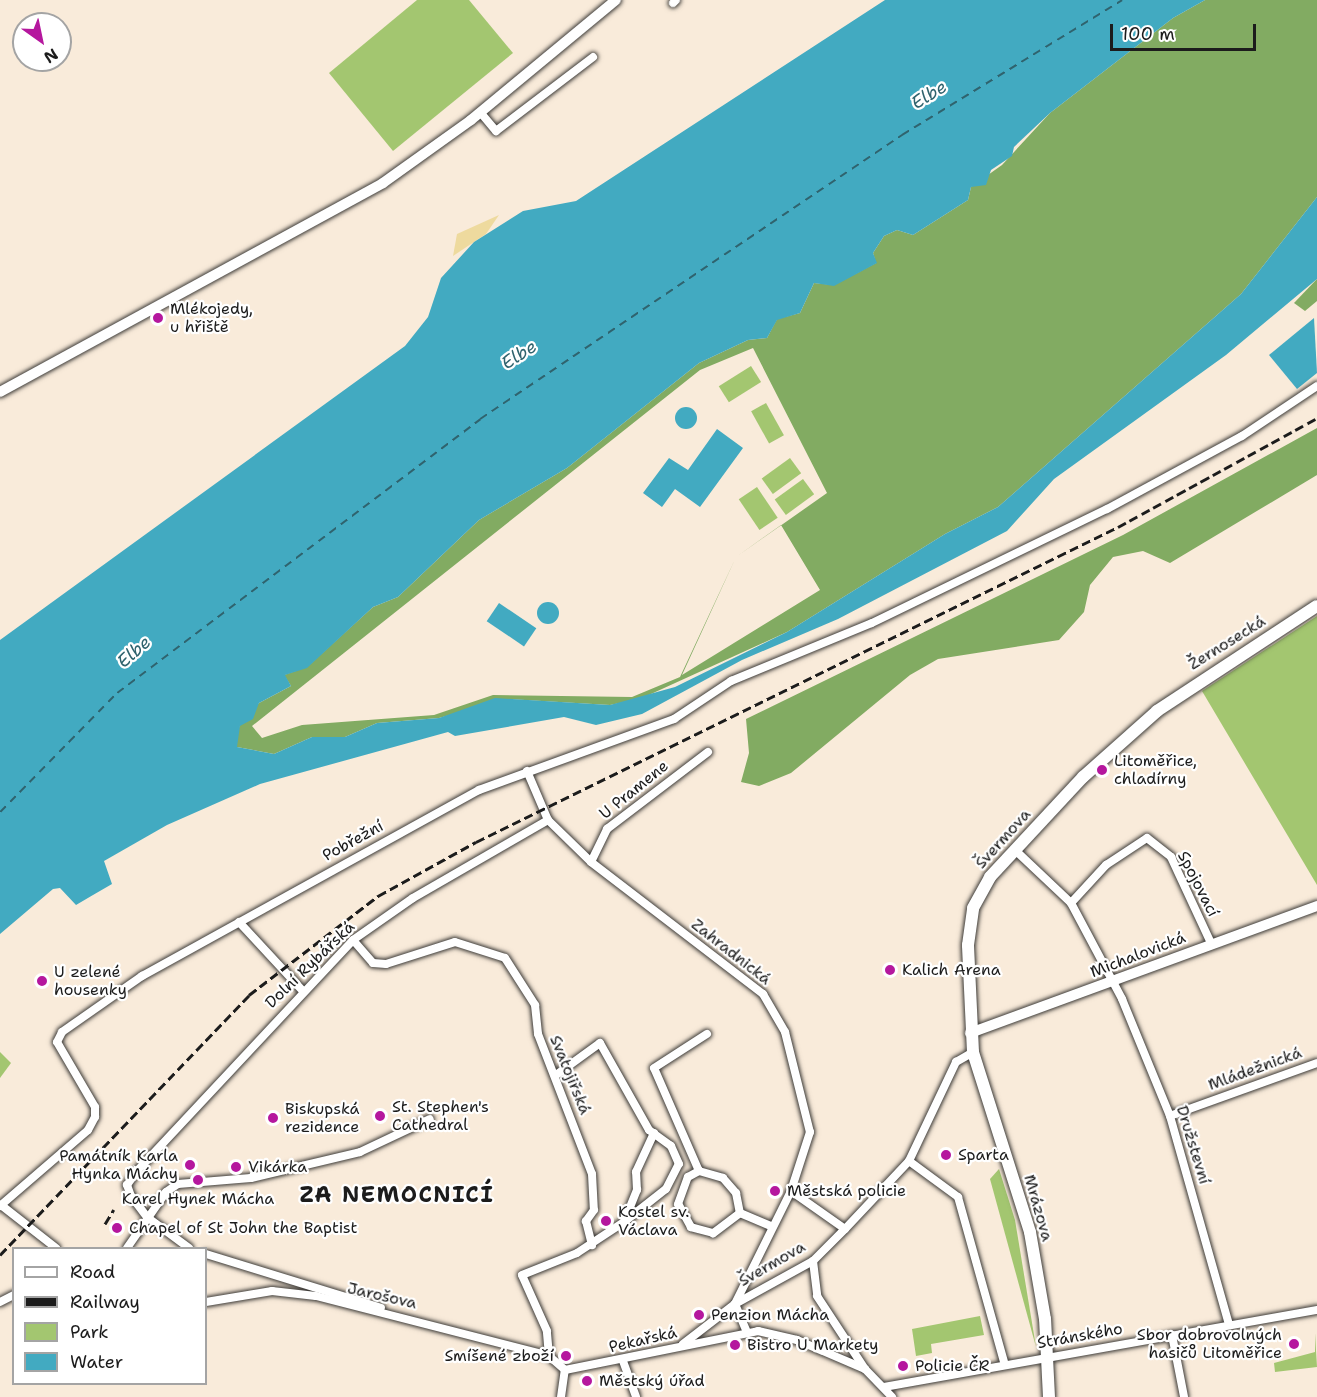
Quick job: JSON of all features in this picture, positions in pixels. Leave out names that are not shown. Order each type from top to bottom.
[{"type":"main road","name":"Žernosecká","points":[[1157,711],[1317,606]]},
{"type":"main road","name":"Švermova","points":[[970,1033],[973,908],[985,884],[1083,777],[1157,711]]},
{"type":"main road","name":"Mrázova","points":[[970,1033],[973,1052],[1030,1232],[1045,1319],[1044,1358],[1049,1397]]},
{"type":"street","points":[[0,392],[383,183],[480,112],[609,2]]},
{"type":"street","points":[[480,112],[496,131],[593,57]]},
{"type":"street","name":"Pobřežní","points":[[1,1205],[88,1130],[95,1107],[57,1042],[74,1018],[435,812],[527,771],[642,732],[689,709],[731,681],[872,623],[1107,509],[1242,436],[1317,386]]},
{"type":"street","name":"U Pramene","points":[[591,861],[607,829],[708,752]]},
{"type":"street","name":"Zahradnická","points":[[527,771],[549,820],[591,861],[763,994],[785,1032],[810,1132],[791,1191],[771,1227],[735,1304]]},
{"type":"street","name":"Dolní Rybářská","points":[[147,1217],[131,1196],[131,1178],[302,990],[353,940],[413,898],[549,820]]},
{"type":"street","name":"Spojovací","points":[[1071,903],[1106,865],[1147,838],[1171,857],[1211,943]]},
{"type":"street","name":"Družstevní","points":[[1015,850],[1071,903],[1112,981],[1170,1116],[1229,1324]]},
{"type":"street","name":"Michalovická","points":[[970,1033],[1317,906]]},
{"type":"street","points":[[239,922],[302,990]]},
{"type":"street","name":"Svatojiřská","points":[[353,940],[373,963],[455,942],[505,958],[536,1005],[538,1034],[556,1075],[592,1174],[594,1210],[586,1221],[592,1245]]},
{"type":"street","points":[[707,1034],[654,1068],[699,1171],[729,1185],[740,1213],[771,1227]]},
{"type":"street","points":[[556,1075],[600,1043],[654,1134],[671,1146],[679,1164],[676,1177],[624,1222],[592,1245],[522,1275],[547,1331],[549,1356],[565,1370],[561,1397]]},
{"type":"street","name":"Švermova","points":[[680,1346],[735,1304],[813,1261],[845,1229],[909,1161],[956,1062],[973,1052]]},
{"type":"street","name":"Mládežnická","points":[[1170,1116],[1317,1063]]},
{"type":"street","points":[[128,1247],[147,1217],[178,1184],[251,1178],[360,1152],[430,1119]]},
{"type":"street","points":[[624,1222],[637,1190],[636,1172],[654,1134]]},
{"type":"street","points":[[909,1161],[958,1197],[1005,1365]]},
{"type":"street","points":[[699,1171],[688,1177],[678,1204],[686,1222],[713,1233],[740,1213]]},
{"type":"street","points":[[791,1191],[845,1229]]},
{"type":"street","points":[[1,1205],[54,1247]]},
{"type":"street","points":[[147,1217],[188,1247]]},
{"type":"street","points":[[207,1254],[370,1301],[387,1311]]},
{"type":"street","points":[[813,1261],[817,1296],[834,1328],[865,1369],[892,1397]]},
{"type":"street","name":"Jarošova","points":[[207,1302],[272,1291],[387,1311],[549,1356]]},
{"type":"street","points":[[735,1304],[747,1332],[797,1340],[865,1369]]},
{"type":"street","name":"Stránského","points":[[884,1388],[1229,1324],[1317,1310]]},
{"type":"street","name":"Pekařská","points":[[565,1370],[623,1360],[747,1332]]},
{"type":"street","points":[[1172,1335],[1184,1397]]},
{"type":"street","points":[[623,1360],[636,1397]]},
{"type":"green space","points":[[417,0],[469,0],[513,53],[393,151],[329,73]]},
{"type":"green space","points":[[1205,0],[1317,0],[1317,197],[1241,294],[998,507],[945,534],[787,632],[640,699],[610,705],[508,699],[439,718],[377,723],[345,737],[312,737],[274,754],[237,747],[234,741],[240,725],[259,703],[291,686],[284,675],[307,667],[373,607],[398,597],[479,520],[567,468],[699,363],[748,340],[767,338],[777,319],[800,313],[814,283],[834,285],[876,263],[873,253],[884,236],[897,230],[913,235],[968,200],[971,187],[1002,165],[1050,113],[1173,18]],"holes":[[[753,348],[827,493],[781,525],[820,590],[682,675],[736,557],[680,677],[632,697],[493,695],[434,715],[302,725],[262,738],[252,726],[700,370]]]},
{"type":"green space","points":[[1317,279],[1317,301],[1305,311],[1294,303]]},
{"type":"green space","points":[[751,366],[761,382],[729,402],[719,386]]},
{"type":"green space","points":[[766,403],[784,435],[769,444],[751,411]]},
{"type":"green space","points":[[1317,428],[1317,475],[1170,563],[1143,551],[1113,557],[1090,585],[1084,612],[1059,640],[938,659],[910,675],[791,773],[759,786],[741,782],[749,753],[746,719],[1123,535]]},
{"type":"green space","points":[[790,458],[801,473],[773,494],[762,479]]},
{"type":"green space","points":[[803,479],[814,494],[786,515],[775,500]]},
{"type":"green space","points":[[757,487],[778,518],[759,530],[739,499]]},
{"type":"green space","points":[[1317,616],[1317,885],[1202,691]]},
{"type":"green space","points":[[0,1052],[11,1063],[0,1078]]},
{"type":"green space","points":[[999,1169],[1015,1220],[1036,1347],[990,1179]]},
{"type":"green space","points":[[980,1316],[984,1335],[931,1344],[932,1353],[916,1356],[912,1329]]},
{"type":"green space","points":[[1315,1333],[1317,1367],[1275,1372],[1274,1363],[1315,1352]]},
{"type":"sand","points":[[499,215],[486,234],[453,256],[457,234]]},
{"type":"water","name":"Elbe","points":[[885,0],[1205,0],[1173,18],[1050,113],[1014,147],[1012,156],[991,170],[986,185],[971,187],[968,200],[913,235],[897,230],[884,236],[873,253],[877,263],[834,286],[814,283],[800,313],[777,320],[767,338],[748,340],[699,363],[567,468],[479,520],[398,597],[373,607],[307,668],[285,675],[291,686],[259,703],[253,719],[240,726],[237,747],[274,754],[312,737],[345,737],[377,723],[439,718],[495,698],[610,705],[675,687],[787,632],[945,534],[998,507],[1241,294],[1317,197],[1317,279],[1226,355],[1054,479],[1007,531],[838,619],[742,660],[642,714],[596,725],[564,717],[455,736],[448,732],[260,784],[167,825],[104,861],[112,884],[76,905],[60,888],[53,889],[0,934],[0,640],[405,346],[428,317],[441,278],[474,242],[523,211],[576,201]]},
{"type":"water","points":[[1314,318],[1317,373],[1297,389],[1269,355]]},
{"type":"water","points":[[686,407],[694,410],[697,418],[694,426],[686,429],[678,426],[675,418],[678,410]]},
{"type":"water","points":[[717,429],[743,448],[700,507],[675,489],[662,507],[643,493],[669,458],[688,470]]},
{"type":"water","points":[[544,602],[552,602],[559,609],[559,617],[552,624],[544,624],[537,617],[537,609]]},
{"type":"water","points":[[499,603],[536,628],[524,646],[487,621]]},
{"type":"ferry route","points":[[0,812],[117,693],[480,419],[902,135],[1122,0]]},
{"type":"railway","points":[[0,1255],[249,995],[378,896],[476,842],[1118,527],[1317,418]]},
{"type":"railway","points":[[105,1224],[114,1209]]},
{"type":"place","name":"Mlékojedy, u hřiště","points":[[158,318]]},
{"type":"place","name":"Litoměřice, chladírny","points":[[1102,770]]},
{"type":"place","name":"Kalich Arena","points":[[890,970]]},
{"type":"place","name":"U zelené housenky","points":[[42,981]]},
{"type":"place","name":"St. Stephen's Cathedral","points":[[380,1116]]},
{"type":"place","name":"Biskupská rezidence","points":[[273,1118]]},
{"type":"place","name":"Sparta","points":[[946,1155]]},
{"type":"place","name":"Památník Karla Hynka Máchy","points":[[190,1165]]},
{"type":"place","name":"Vikárka","points":[[236,1167]]},
{"type":"place","name":"Karel Hynek Mácha","points":[[198,1180]]},
{"type":"place","name":"Městská policie","points":[[775,1191]]},
{"type":"place","name":"Kostel sv. Václava","points":[[606,1221]]},
{"type":"place","name":"Chapel of St John the Baptist","points":[[117,1228]]},
{"type":"place","name":"Penzion Mácha","points":[[699,1315]]},
{"type":"place","name":"Sbor dobrovolných hasičů Litoměřice","points":[[1294,1344]]},
{"type":"place","name":"Bistro U Markety","points":[[735,1345]]},
{"type":"place","name":"Smíšené zboží","points":[[566,1356]]},
{"type":"place","name":"Policie ČR","points":[[903,1366]]},
{"type":"place","name":"Městský úřad","points":[[587,1381]]},
{"type":"district","name":"ZA NEMOCNICÍ","points":[[397,1195]]}]
